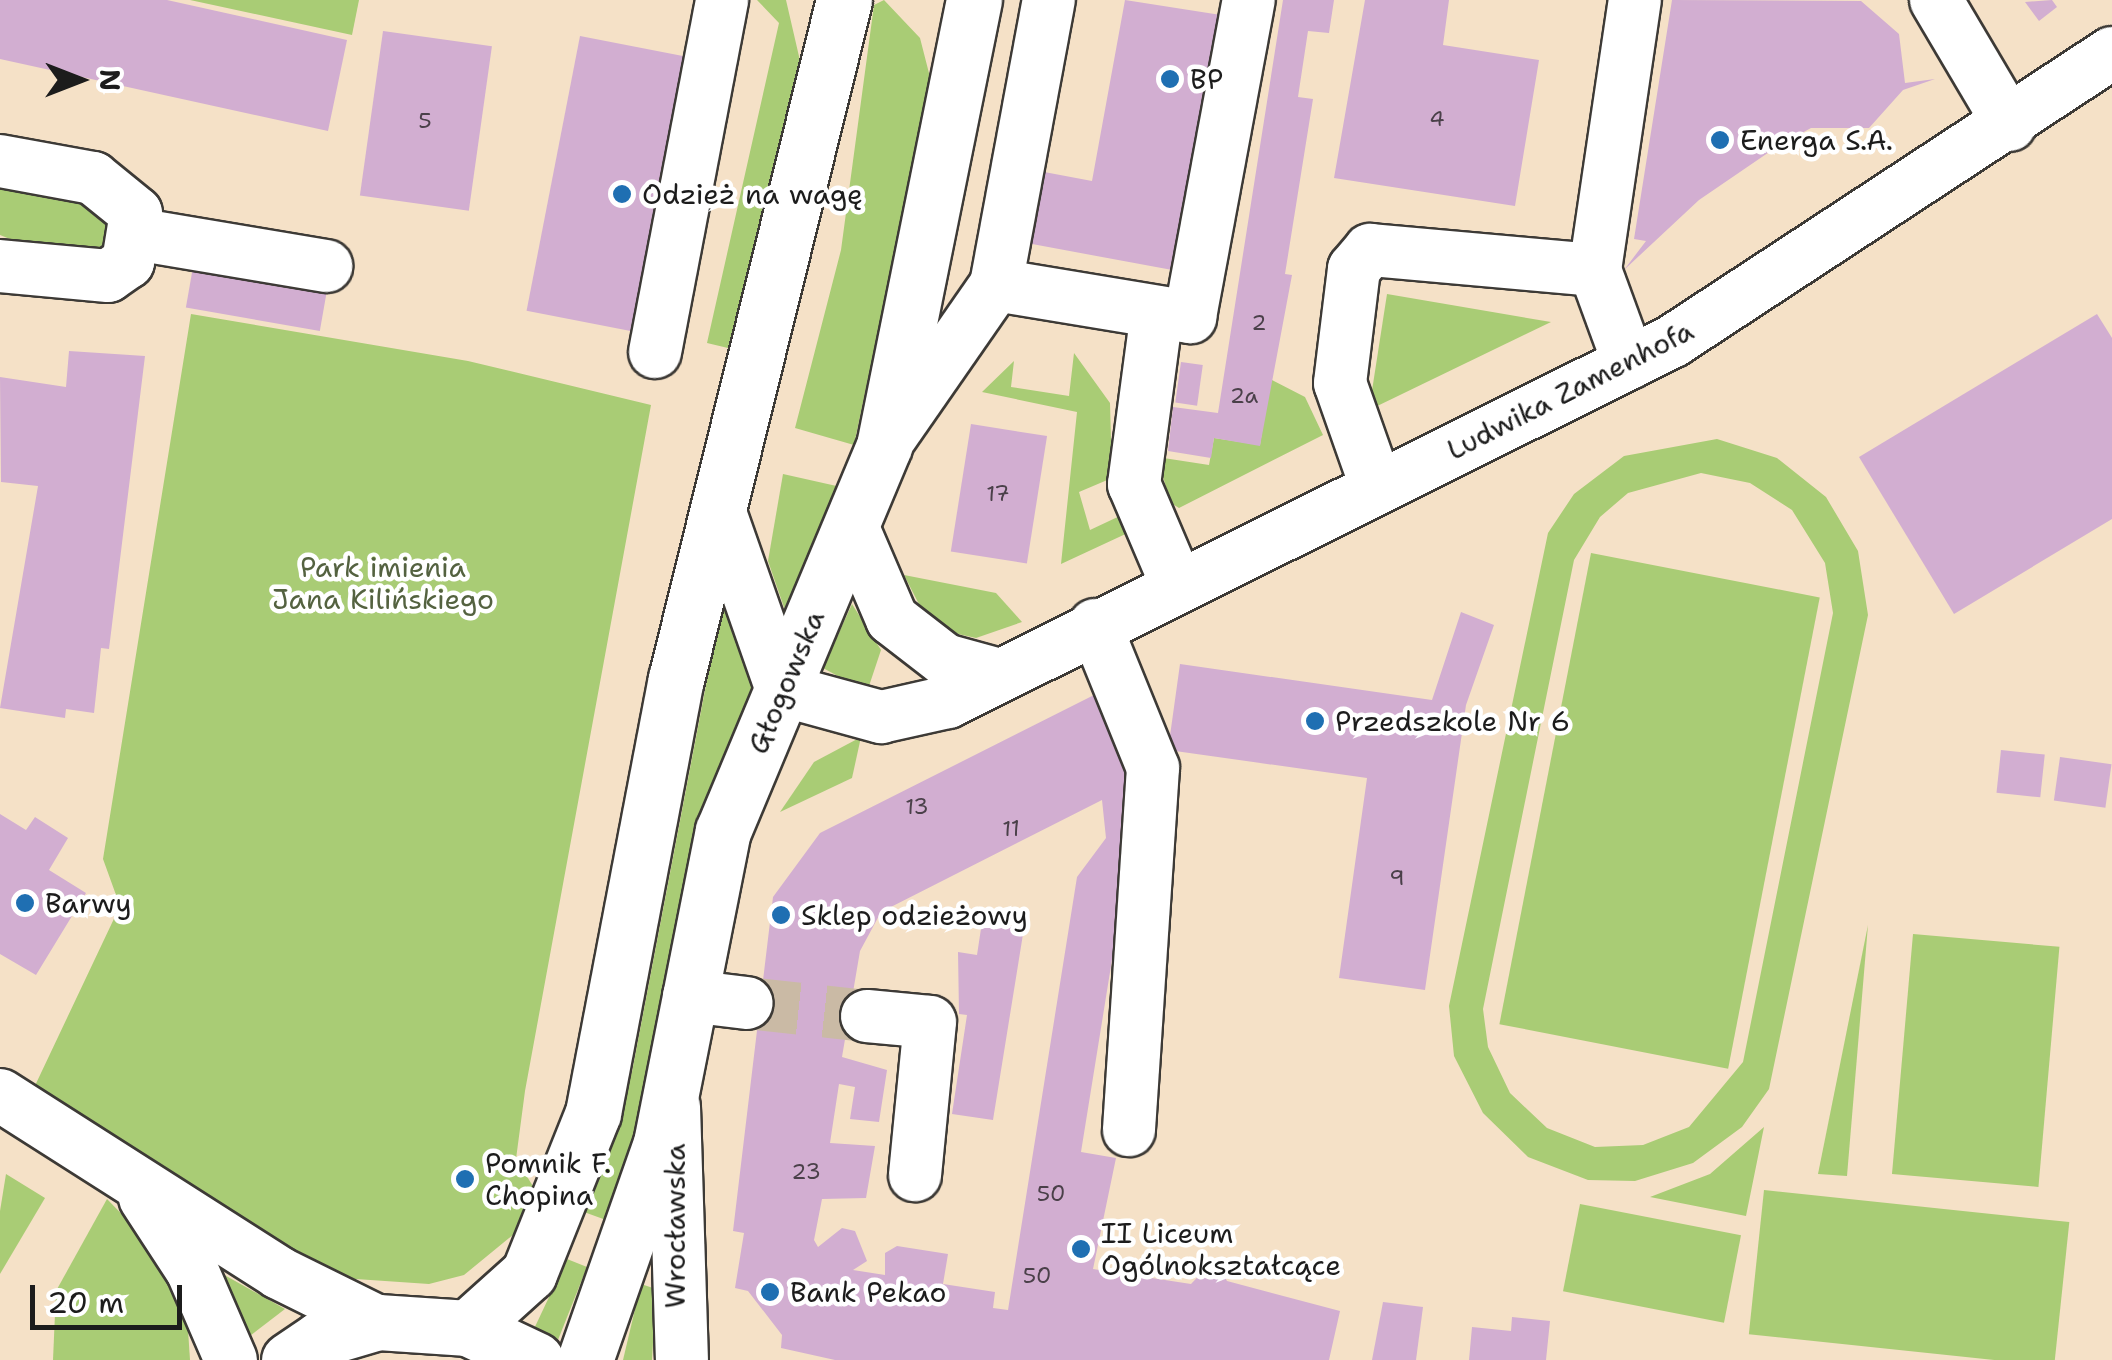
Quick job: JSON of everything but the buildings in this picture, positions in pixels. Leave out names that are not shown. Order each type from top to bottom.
[{"type":"main road","points":[[468,1328],[529,1273],[593,1113],[718,508],[844,0]]},
{"type":"main road","name":"Głogowska","points":[[586,1360],[674,1092],[723,831],[884,446],[971,1]]},
{"type":"main road","points":[[289,1360],[320,1339],[378,1322],[468,1328],[536,1360]]},
{"type":"street","points":[[655,352],[722,0]]},
{"type":"street","points":[[884,446],[996,285],[1048,0]]},
{"type":"street","points":[[996,285],[1190,317],[1250,0]]},
{"type":"street","points":[[1628,363],[1594,270],[1635,0]]},
{"type":"street","points":[[1936,0],[2010,124]]},
{"type":"street","name":"Ludwika Zamenhofa","points":[[782,690],[882,717],[948,702],[996,674],[1628,363],[2010,124],[2112,53]]},
{"type":"street","points":[[0,161],[57,167],[117,190],[136,213],[128,262],[108,276],[0,266]]},
{"type":"street","points":[[135,234],[326,266]]},
{"type":"street","points":[[1377,488],[1340,383],[1354,269],[1370,250],[1594,270]]},
{"type":"street","points":[[1157,312],[1134,484],[1178,587]]},
{"type":"street","points":[[718,508],[782,690]]},
{"type":"street","points":[[852,528],[892,619],[945,660],[996,674]]},
{"type":"street","points":[[1095,625],[1153,768],[1129,1130]]},
{"type":"street","points":[[689,996],[747,1003]]},
{"type":"street","points":[[867,1016],[930,1022],[914,1175]]},
{"type":"street","name":"Wrocławska","points":[[674,1092],[682,1360]]},
{"type":"street","points":[[0,1095],[136,1185],[378,1322]]},
{"type":"street","points":[[136,1185],[192,1270],[230,1360]]},
{"type":"green space","points":[[190,0],[359,0],[352,35]]},
{"type":"green space","points":[[757,0],[786,0],[801,65],[728,348],[707,343],[779,23]]},
{"type":"green space","points":[[884,0],[920,38],[931,81],[854,445],[795,428],[841,250],[874,5]]},
{"type":"green space","points":[[0,172],[107,204],[109,253],[30,247],[0,235]]},
{"type":"green space","points":[[1387,294],[1551,322],[1369,410]]},
{"type":"green space","name":"Park imienia Jana Kilińskiego","points":[[191,314],[468,361],[651,405],[525,1091],[516,1159],[536,1191],[525,1225],[464,1275],[429,1284],[341,1278],[32,1092],[120,906],[103,859]]},
{"type":"green space","points":[[1074,353],[1110,403],[1112,478],[1079,492],[1090,530],[1124,514],[1132,531],[1061,564],[1077,412],[982,392],[1014,361],[1011,387],[1069,396]]},
{"type":"green space","points":[[1270,379],[1305,397],[1323,435],[1179,508],[1171,503],[1157,457],[1209,465],[1214,438],[1260,445]]},
{"type":"green space","points":[[1717,439],[1777,458],[1826,497],[1858,551],[1868,615],[1769,1089],[1742,1127],[1693,1163],[1635,1181],[1588,1180],[1528,1157],[1483,1113],[1454,1056],[1449,1006],[1548,533],[1574,494],[1624,456]],"holes":[[[1701,473],[1750,483],[1792,510],[1825,563],[1833,613],[1743,1062],[1689,1127],[1643,1145],[1595,1147],[1547,1128],[1510,1093],[1488,1047],[1483,1009],[1574,560],[1600,517],[1628,493]]]},
{"type":"green space","points":[[783,474],[841,487],[787,616],[768,561]]},
{"type":"green space","points":[[1591,553],[1820,597],[1728,1069],[1499,1024]]},
{"type":"green space","points":[[904,575],[996,593],[1022,622],[976,638],[958,634],[924,614]]},
{"type":"green space","points":[[724,591],[766,665],[687,874],[645,1106],[606,1220],[584,1212],[632,1072]]},
{"type":"green space","points":[[852,604],[881,650],[867,692],[823,668]]},
{"type":"green space","points":[[861,737],[852,778],[780,812],[814,762]]},
{"type":"green space","points":[[1868,925],[1847,1176],[1818,1174]]},
{"type":"green space","points":[[1913,934],[2059,947],[2038,1187],[1892,1174]]},
{"type":"green space","points":[[1764,1127],[1746,1216],[1650,1197],[1710,1174]]},
{"type":"green space","points":[[6,1174],[45,1198],[0,1274],[0,1211]]},
{"type":"green space","points":[[1764,1190],[2069,1222],[2055,1360],[1994,1360],[1749,1334]]},
{"type":"green space","points":[[107,1199],[147,1240],[187,1315],[190,1360],[53,1360],[56,1291]]},
{"type":"green space","points":[[1580,1204],[1741,1235],[1724,1323],[1563,1291]]},
{"type":"green space","points":[[567,1259],[587,1267],[554,1350],[533,1331]]},
{"type":"green space","points":[[212,1268],[285,1309],[246,1339]]},
{"type":"green space","points":[[641,1284],[656,1289],[652,1360],[623,1360]]},
{"type":"tunnel","points":[[747,1003],[867,1016]]},
{"type":"place","name":"BP","points":[[1170,79]]},
{"type":"place","name":"Energa S.A.","points":[[1720,140]]},
{"type":"place","name":"Odzież na wagę","points":[[622,194]]},
{"type":"place","name":"Przedszkole Nr 6","points":[[1315,721]]},
{"type":"place","name":"Barwy","points":[[25,903]]},
{"type":"place","name":"Sklep odzieżowy","points":[[781,915]]},
{"type":"place","name":"Pomnik F. Chopina","points":[[465,1179]]},
{"type":"place","name":"II Liceum Ogólnokształcące","points":[[1081,1249]]},
{"type":"place","name":"Bank Pekao","points":[[770,1292]]}]
